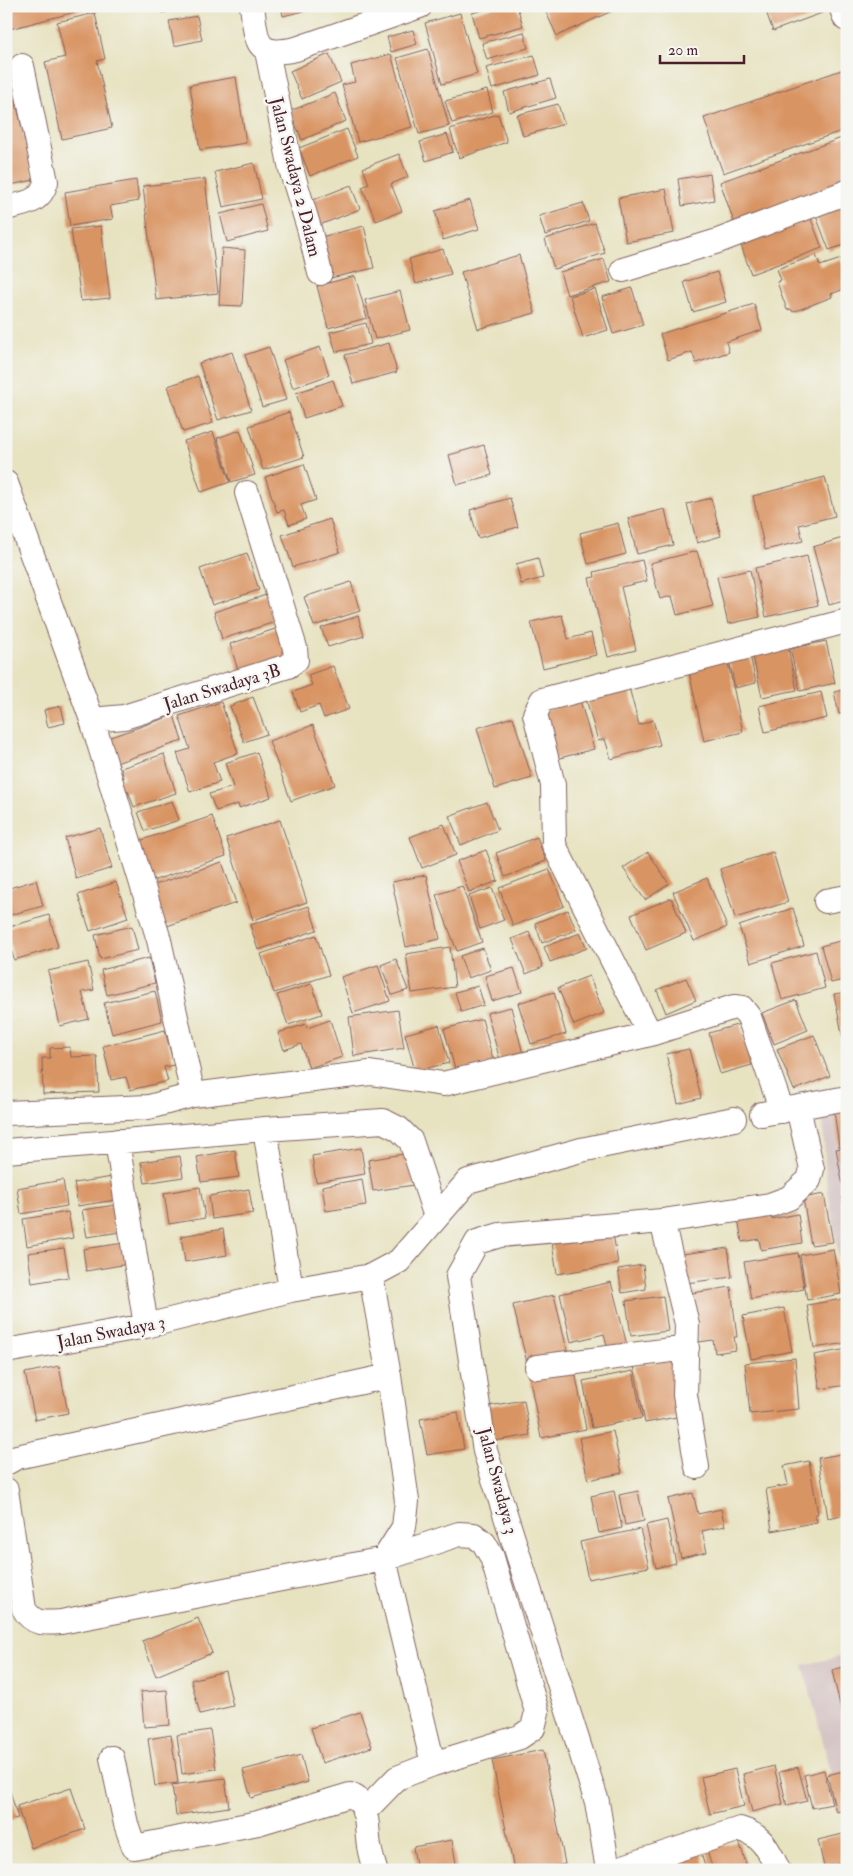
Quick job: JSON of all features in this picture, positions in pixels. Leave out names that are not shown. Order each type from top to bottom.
[{"type":"main road","points":[[843,6],[847,17]]},
{"type":"street","name":"Jalan Swadaya 2 Dalam","points":[[252,6],[258,43],[267,51],[291,169],[310,228],[320,273]]},
{"type":"street","points":[[267,51],[296,48],[420,6]]},
{"type":"street","points":[[6,208],[34,200],[43,194],[46,182],[22,66]]},
{"type":"street","points":[[623,270],[718,241],[847,192]]},
{"type":"street","points":[[6,483],[92,720],[159,940],[193,1095]]},
{"type":"street","name":"Jalan Swadaya 3B","points":[[92,720],[124,717],[288,666],[296,660],[295,648],[247,492]]},
{"type":"street","points":[[6,1113],[149,1107],[193,1095],[370,1073],[440,1084],[650,1034],[554,845],[553,785],[535,714],[542,700],[847,621]]},
{"type":"street","name":"Jalan Swadaya 3","points":[[608,1870],[596,1802],[486,1451],[458,1276],[477,1242],[500,1235],[662,1221],[770,1205],[789,1198],[810,1180],[812,1169],[781,1111],[749,1017],[742,1008],[734,1007],[650,1034]]},
{"type":"street","points":[[781,1111],[847,1098]]},
{"type":"street","name":"Jalan Swadaya 3","points":[[7,1350],[146,1326],[291,1290],[371,1276],[399,1261],[468,1181],[582,1150],[734,1119]]},
{"type":"street","points":[[6,1151],[383,1121],[391,1124],[411,1141],[436,1217]]},
{"type":"street","points":[[265,1129],[291,1290]]},
{"type":"street","points":[[117,1141],[146,1326]]},
{"type":"street","points":[[662,1221],[687,1324],[685,1395],[697,1466]]},
{"type":"street","points":[[371,1276],[389,1376],[407,1501],[404,1527],[384,1559],[433,1764]]},
{"type":"street","points":[[537,1367],[687,1348]]},
{"type":"street","points":[[6,1463],[17,1457],[389,1376]]},
{"type":"street","points":[[6,1490],[24,1609],[29,1618],[40,1624],[61,1622],[384,1559],[459,1534],[474,1535],[484,1543],[492,1557],[537,1712],[533,1728],[520,1738],[433,1764],[397,1778],[364,1812]]},
{"type":"street","points":[[112,1758],[126,1824],[134,1847],[258,1823],[343,1796],[354,1797],[360,1802],[364,1812],[369,1848],[375,1870]]},
{"type":"street","points":[[614,1870],[740,1830],[752,1832],[760,1838],[778,1870]]},
{"type":"shaded area","points":[[847,1086],[847,1306],[826,1179],[821,1090]]},
{"type":"shaded area","points":[[847,1655],[847,1833],[803,1665]]},
{"type":"building","points":[[6,6],[93,6],[94,7],[6,30]]},
{"type":"building","points":[[160,6],[185,6],[185,8],[162,13]]},
{"type":"building","points":[[281,6],[307,6],[308,10],[283,16]]},
{"type":"building","points":[[498,6],[517,6],[523,26],[479,38],[472,13]]},
{"type":"building","points":[[543,6],[623,6],[557,36]]},
{"type":"building","points":[[764,6],[829,6],[830,10],[773,31]]},
{"type":"building","points":[[95,13],[105,59],[97,61],[112,128],[62,139],[45,62],[65,57],[57,22]]},
{"type":"building","points":[[460,13],[477,74],[442,84],[425,23]]},
{"type":"building","points":[[197,16],[202,40],[174,46],[169,21]]},
{"type":"building","points":[[413,30],[417,44],[391,52],[387,37]]},
{"type":"building","points":[[524,32],[528,48],[487,60],[482,43]]},
{"type":"building","points":[[428,49],[449,126],[419,134],[397,58]]},
{"type":"building","points":[[329,54],[341,82],[302,99],[290,71]]},
{"type":"building","points":[[391,54],[412,127],[358,142],[342,85],[355,82],[351,65]]},
{"type":"building","points":[[534,55],[540,75],[492,89],[486,68]]},
{"type":"building","points":[[6,60],[34,180],[6,186]]},
{"type":"building","points":[[847,68],[847,129],[723,173],[704,118]]},
{"type":"building","points":[[236,77],[246,143],[200,150],[190,85]]},
{"type":"building","points":[[550,79],[556,98],[509,112],[504,92]]},
{"type":"building","points":[[487,90],[493,112],[452,123],[445,101]]},
{"type":"building","points":[[335,93],[346,121],[302,140],[290,111]]},
{"type":"building","points":[[558,104],[564,124],[523,136],[517,115]]},
{"type":"building","points":[[498,114],[507,142],[459,158],[450,129]]},
{"type":"building","points":[[347,129],[358,156],[310,176],[299,148]]},
{"type":"building","points":[[447,134],[453,152],[426,161],[420,142]]},
{"type":"building","points":[[847,136],[847,181],[734,222],[720,182]]},
{"type":"building","points":[[399,154],[408,177],[391,184],[402,211],[376,221],[362,187],[369,184],[363,168]]},
{"type":"building","points":[[254,163],[262,199],[223,207],[215,172]]},
{"type":"building","points":[[710,174],[714,200],[682,206],[678,179]]},
{"type":"building","points":[[205,179],[218,293],[156,300],[143,186]]},
{"type":"building","points":[[136,180],[139,201],[110,206],[113,219],[70,226],[65,192]]},
{"type":"building","points":[[351,185],[360,209],[312,228],[303,204]]},
{"type":"building","points":[[666,189],[674,233],[626,242],[618,198]]},
{"type":"building","points":[[470,200],[479,229],[443,240],[435,211]]},
{"type":"building","points":[[583,203],[589,221],[545,235],[539,216]]},
{"type":"building","points":[[261,204],[268,231],[227,242],[220,214]]},
{"type":"building","points":[[847,204],[847,244],[829,250],[816,216]]},
{"type":"building","points":[[811,219],[822,248],[751,274],[741,245]]},
{"type":"building","points":[[595,223],[605,253],[554,269],[545,239]]},
{"type":"building","points":[[101,226],[110,298],[81,301],[71,229]]},
{"type":"building","points":[[364,226],[374,268],[331,278],[321,237]]},
{"type":"building","points":[[222,248],[245,250],[242,306],[219,305]]},
{"type":"building","points":[[443,249],[451,274],[416,284],[409,259]]},
{"type":"building","points":[[519,255],[535,313],[478,329],[461,272]]},
{"type":"building","points":[[816,255],[820,266],[841,259],[847,276],[847,288],[831,294],[832,297],[793,312],[791,309],[787,310],[777,282],[781,280],[777,269]]},
{"type":"building","points":[[604,259],[611,282],[567,295],[560,272]]},
{"type":"building","points":[[717,272],[726,302],[693,312],[684,282]]},
{"type":"building","points":[[355,276],[367,318],[328,328],[317,286]]},
{"type":"building","points":[[632,288],[643,325],[613,334],[602,297]]},
{"type":"building","points":[[595,289],[608,330],[583,338],[570,296]]},
{"type":"building","points":[[400,291],[410,330],[375,339],[365,300]]},
{"type":"building","points":[[754,304],[762,330],[726,342],[729,352],[696,363],[692,352],[668,360],[660,334]]},
{"type":"building","points":[[366,323],[371,344],[336,352],[330,332]]},
{"type":"building","points":[[389,343],[397,372],[353,384],[345,355]]},
{"type":"building","points":[[269,347],[286,400],[262,407],[245,355]]},
{"type":"building","points":[[320,347],[329,375],[293,388],[283,360]]},
{"type":"building","points":[[232,352],[251,410],[218,420],[199,363]]},
{"type":"building","points":[[198,376],[213,423],[183,432],[168,386]]},
{"type":"building","points":[[333,380],[342,406],[304,418],[296,393]]},
{"type":"building","points":[[289,412],[304,457],[263,470],[249,426]]},
{"type":"building","points":[[240,430],[255,475],[231,482],[217,438]]},
{"type":"building","points":[[213,432],[230,482],[201,492],[184,441]]},
{"type":"building","points":[[484,445],[492,475],[457,485],[449,455]]},
{"type":"building","points":[[304,464],[316,500],[301,505],[306,519],[289,525],[284,510],[277,512],[265,477]]},
{"type":"building","points":[[825,477],[835,516],[799,525],[803,541],[765,550],[753,496]]},
{"type":"building","points":[[510,498],[518,527],[478,538],[470,510]]},
{"type":"building","points":[[711,498],[721,536],[697,543],[687,504]]},
{"type":"building","points":[[665,509],[673,545],[637,554],[628,518]]},
{"type":"building","points":[[330,519],[340,552],[293,567],[282,535]]},
{"type":"building","points":[[618,523],[626,554],[588,564],[580,533]]},
{"type":"building","points":[[846,537],[847,600],[829,605],[813,547]]},
{"type":"building","points":[[697,551],[713,606],[677,615],[672,596],[660,599],[650,563]]},
{"type":"building","points":[[247,553],[259,590],[212,605],[200,569]]},
{"type":"building","points":[[807,556],[818,605],[766,617],[755,568]]},
{"type":"building","points":[[538,558],[543,578],[521,584],[516,564]]},
{"type":"building","points":[[642,560],[647,581],[621,587],[636,650],[608,657],[589,578],[595,577],[594,572]]},
{"type":"building","points":[[750,570],[760,617],[728,624],[717,577]]},
{"type":"building","points":[[351,582],[360,611],[314,626],[304,597]]},
{"type":"building","points":[[266,595],[275,622],[222,639],[214,612]]},
{"type":"building","points":[[562,615],[568,639],[591,633],[596,655],[543,668],[531,622]]},
{"type":"building","points":[[358,616],[364,636],[328,647],[321,628]]},
{"type":"building","points":[[278,628],[289,661],[240,677],[230,644]]},
{"type":"building","points":[[826,641],[835,683],[800,691],[790,649]]},
{"type":"building","points":[[787,644],[797,690],[762,697],[752,652]]},
{"type":"building","points":[[750,655],[756,683],[735,688],[729,660]]},
{"type":"building","points":[[727,658],[743,732],[704,741],[688,667]]},
{"type":"building","points":[[333,666],[349,709],[324,718],[319,705],[300,712],[293,692],[312,685],[308,675]]},
{"type":"building","points":[[627,680],[639,725],[653,720],[660,745],[611,759],[605,739],[598,741],[584,692]]},
{"type":"building","points":[[847,689],[847,712],[839,714],[834,692]]},
{"type":"building","points":[[821,692],[827,718],[765,732],[759,706]]},
{"type":"building","points":[[253,697],[267,734],[244,742],[230,706]]},
{"type":"building","points":[[580,700],[594,749],[552,760],[539,712]]},
{"type":"building","points":[[221,702],[238,753],[213,762],[220,782],[190,792],[177,753],[190,749],[179,716]]},
{"type":"building","points":[[61,706],[65,723],[48,727],[44,710]]},
{"type":"building","points":[[174,715],[182,741],[107,766],[99,741]]},
{"type":"building","points":[[513,717],[532,778],[495,789],[477,728]]},
{"type":"building","points":[[313,725],[335,785],[291,801],[269,741]]},
{"type":"building","points":[[257,752],[271,797],[239,808],[238,804],[216,811],[209,794],[233,787],[225,763]]},
{"type":"building","points":[[164,754],[176,793],[134,807],[128,791],[119,794],[115,781],[124,778],[121,768]]},
{"type":"building","points":[[172,801],[179,820],[145,831],[138,812]]},
{"type":"building","points":[[487,802],[498,830],[461,845],[449,816]]},
{"type":"building","points":[[212,816],[226,856],[149,882],[136,842]]},
{"type":"building","points":[[280,820],[307,902],[253,920],[226,838]]},
{"type":"building","points":[[444,824],[456,855],[422,868],[410,837]]},
{"type":"building","points":[[100,828],[112,868],[76,879],[65,838]]},
{"type":"building","points":[[537,837],[546,861],[505,877],[496,853]]},
{"type":"building","points":[[486,850],[498,881],[469,892],[457,861]]},
{"type":"building","points":[[648,852],[669,884],[645,900],[623,868]]},
{"type":"building","points":[[773,852],[788,902],[735,918],[720,869]]},
{"type":"building","points":[[222,862],[236,903],[158,929],[145,888]]},
{"type":"building","points":[[549,869],[564,906],[513,926],[499,888]]},
{"type":"building","points":[[426,875],[440,939],[406,947],[392,882]]},
{"type":"building","points":[[707,878],[727,927],[694,941],[673,892]]},
{"type":"building","points":[[36,880],[43,906],[6,916],[6,889]]},
{"type":"building","points":[[116,882],[128,918],[90,931],[78,895]]},
{"type":"building","points":[[462,886],[482,942],[457,951],[436,895]]},
{"type":"building","points":[[492,888],[504,920],[480,929],[469,896]]},
{"type":"building","points":[[671,898],[686,933],[646,950],[631,915]]},
{"type":"building","points":[[309,906],[317,930],[258,950],[250,925]]},
{"type":"building","points":[[793,908],[804,946],[751,963],[739,926]]},
{"type":"building","points":[[568,910],[576,930],[542,943],[535,923]]},
{"type":"building","points":[[49,915],[58,947],[14,960],[6,928]]},
{"type":"building","points":[[132,926],[138,950],[100,959],[95,935]]},
{"type":"building","points":[[529,932],[543,967],[526,974],[512,939]]},
{"type":"building","points":[[580,933],[587,948],[550,962],[544,947]]},
{"type":"building","points":[[316,935],[329,975],[274,993],[261,954]]},
{"type":"building","points":[[847,939],[847,979],[831,983],[821,946]]},
{"type":"building","points":[[450,947],[455,987],[412,993],[406,954]]},
{"type":"building","points":[[483,948],[491,970],[468,978],[460,956]]},
{"type":"building","points":[[816,951],[825,988],[782,1000],[772,963]]},
{"type":"building","points":[[149,958],[155,983],[107,995],[101,970]]},
{"type":"building","points":[[396,959],[408,990],[392,995],[381,965]]},
{"type":"building","points":[[88,962],[94,990],[82,992],[89,1019],[60,1026],[48,971]]},
{"type":"building","points":[[378,965],[390,1001],[353,1013],[341,977]]},
{"type":"building","points":[[514,968],[522,992],[492,1001],[485,976]]},
{"type":"building","points":[[589,976],[604,1013],[574,1025],[558,988]]},
{"type":"building","points":[[686,978],[696,1000],[666,1013],[657,990]]},
{"type":"building","points":[[312,984],[322,1014],[288,1025],[277,995]]},
{"type":"building","points":[[478,986],[484,1005],[461,1012],[455,992]]},
{"type":"building","points":[[155,991],[162,1021],[112,1034],[104,1003]]},
{"type":"building","points":[[554,992],[566,1034],[531,1044],[518,1003]]},
{"type":"building","points":[[847,992],[847,1053],[846,1053],[834,994]]},
{"type":"building","points":[[796,1000],[808,1030],[774,1044],[762,1013]]},
{"type":"building","points":[[511,1007],[524,1058],[501,1064],[487,1013]]},
{"type":"building","points":[[398,1010],[404,1048],[354,1056],[349,1017]]},
{"type":"building","points":[[482,1019],[494,1063],[456,1073],[444,1029]]},
{"type":"building","points":[[330,1020],[342,1057],[309,1068],[301,1044],[284,1050],[278,1033],[306,1024],[307,1028]]},
{"type":"building","points":[[740,1024],[752,1065],[720,1074],[709,1033]]},
{"type":"building","points":[[439,1025],[449,1063],[415,1071],[405,1034]]},
{"type":"building","points":[[165,1030],[174,1065],[164,1067],[168,1081],[130,1090],[126,1077],[111,1080],[103,1046]]},
{"type":"building","points":[[814,1035],[830,1076],[794,1090],[777,1049]]},
{"type":"building","points":[[70,1047],[71,1057],[97,1056],[99,1092],[43,1094],[42,1058],[50,1058],[50,1048]]},
{"type":"building","points":[[689,1049],[701,1098],[678,1104],[666,1054]]},
{"type":"building","points":[[847,1100],[847,1146],[839,1147],[833,1103]]},
{"type":"building","points":[[847,1147],[847,1191],[844,1191],[836,1149]]},
{"type":"building","points":[[361,1148],[365,1174],[316,1182],[312,1156]]},
{"type":"building","points":[[235,1150],[239,1177],[201,1182],[197,1157]]},
{"type":"building","points":[[409,1153],[414,1185],[373,1191],[368,1160]]},
{"type":"building","points":[[180,1156],[183,1177],[145,1183],[141,1162]]},
{"type":"building","points":[[119,1176],[122,1199],[78,1206],[74,1183]]},
{"type":"building","points":[[362,1179],[366,1205],[326,1211],[322,1186]]},
{"type":"building","points":[[63,1180],[67,1206],[21,1214],[17,1188]]},
{"type":"building","points":[[200,1187],[205,1218],[169,1224],[164,1193]]},
{"type":"building","points":[[249,1189],[253,1213],[212,1219],[209,1196]]},
{"type":"building","points":[[824,1194],[833,1242],[811,1245],[803,1198]]},
{"type":"building","points":[[847,1196],[847,1218],[846,1218],[842,1197]]},
{"type":"building","points":[[122,1204],[127,1231],[87,1237],[82,1210]]},
{"type":"building","points":[[769,1206],[771,1219],[798,1214],[802,1243],[761,1250],[759,1239],[742,1242],[737,1212]]},
{"type":"building","points":[[68,1212],[73,1238],[27,1246],[23,1219]]},
{"type":"building","points":[[223,1229],[227,1255],[185,1262],[181,1236]]},
{"type":"building","points":[[613,1233],[618,1264],[557,1274],[552,1243]]},
{"type":"building","points":[[124,1243],[128,1264],[86,1271],[83,1249]]},
{"type":"building","points":[[64,1248],[69,1277],[32,1283],[28,1253]]},
{"type":"building","points":[[728,1248],[732,1277],[686,1283],[682,1254]]},
{"type":"building","points":[[833,1249],[841,1294],[807,1300],[800,1255]]},
{"type":"building","points":[[798,1253],[804,1289],[751,1299],[744,1262]]},
{"type":"building","points":[[643,1265],[646,1289],[622,1293],[618,1269]]},
{"type":"building","points":[[611,1282],[628,1349],[609,1353],[604,1334],[571,1342],[560,1294]]},
{"type":"building","points":[[731,1287],[737,1337],[734,1337],[736,1350],[715,1353],[713,1340],[699,1342],[692,1293]]},
{"type":"building","points":[[554,1295],[568,1354],[527,1363],[513,1305]]},
{"type":"building","points":[[663,1296],[668,1331],[631,1336],[626,1301]]},
{"type":"building","points":[[843,1299],[847,1320],[847,1343],[814,1348],[807,1305]]},
{"type":"building","points":[[784,1308],[792,1351],[751,1359],[743,1316]]},
{"type":"building","points":[[847,1349],[847,1385],[820,1389],[814,1355]]},
{"type":"building","points":[[675,1358],[687,1415],[645,1423],[634,1366]]},
{"type":"building","points":[[795,1358],[799,1409],[750,1414],[745,1363]]},
{"type":"building","points":[[59,1366],[68,1413],[35,1420],[25,1373]]},
{"type":"building","points":[[574,1366],[586,1429],[541,1438],[529,1375]]},
{"type":"building","points":[[633,1371],[642,1418],[592,1428],[583,1381]]},
{"type":"building","points":[[524,1400],[530,1435],[489,1442],[483,1407]]},
{"type":"building","points":[[458,1412],[464,1449],[427,1455],[420,1419]]},
{"type":"building","points":[[613,1431],[622,1473],[588,1480],[579,1438]]},
{"type":"building","points":[[847,1453],[847,1514],[828,1518],[818,1458]]},
{"type":"building","points":[[809,1461],[818,1514],[815,1514],[817,1522],[772,1531],[766,1489],[788,1485],[784,1466]]},
{"type":"building","points":[[614,1491],[622,1528],[599,1533],[591,1496]]},
{"type":"building","points":[[638,1491],[644,1521],[625,1525],[619,1495]]},
{"type":"building","points":[[693,1493],[698,1514],[721,1509],[725,1526],[702,1531],[707,1552],[681,1558],[668,1499]]},
{"type":"building","points":[[667,1520],[676,1563],[656,1568],[646,1525]]},
{"type":"building","points":[[640,1529],[649,1567],[588,1579],[580,1542]]},
{"type":"building","points":[[198,1618],[212,1653],[156,1676],[142,1641]]},
{"type":"building","points":[[847,1666],[847,1731],[846,1731],[832,1670]]},
{"type":"building","points":[[225,1671],[233,1706],[200,1714],[191,1680]]},
{"type":"building","points":[[167,1690],[170,1725],[144,1727],[141,1692]]},
{"type":"building","points":[[360,1712],[372,1747],[322,1763],[311,1728]]},
{"type":"building","points":[[210,1730],[216,1769],[182,1774],[177,1735]]},
{"type":"building","points":[[171,1735],[178,1783],[155,1786],[148,1739]]},
{"type":"building","points":[[543,1750],[565,1864],[539,1870],[514,1870],[492,1760]]},
{"type":"building","points":[[301,1755],[308,1782],[251,1798],[243,1770]]},
{"type":"building","points":[[774,1766],[783,1804],[752,1812],[743,1774]]},
{"type":"building","points":[[798,1767],[807,1801],[787,1806],[779,1772]]},
{"type":"building","points":[[735,1769],[744,1806],[710,1814],[701,1777]]},
{"type":"building","points":[[824,1770],[832,1804],[812,1808],[804,1775]]},
{"type":"building","points":[[847,1770],[847,1810],[836,1812],[827,1775]]},
{"type":"building","points":[[6,1778],[18,1818],[6,1821]]},
{"type":"building","points":[[225,1778],[229,1807],[176,1815],[172,1785]]},
{"type":"building","points":[[71,1788],[85,1829],[31,1848],[17,1806]]},
{"type":"building","points":[[847,1833],[847,1862],[824,1867],[818,1840]]},
{"type":"building","points":[[452,1840],[457,1870],[417,1870],[413,1847]]},
{"type":"building","points":[[739,1841],[748,1870],[713,1870],[707,1851]]},
{"type":"building","points":[[700,1850],[706,1870],[672,1870],[669,1860]]}]
